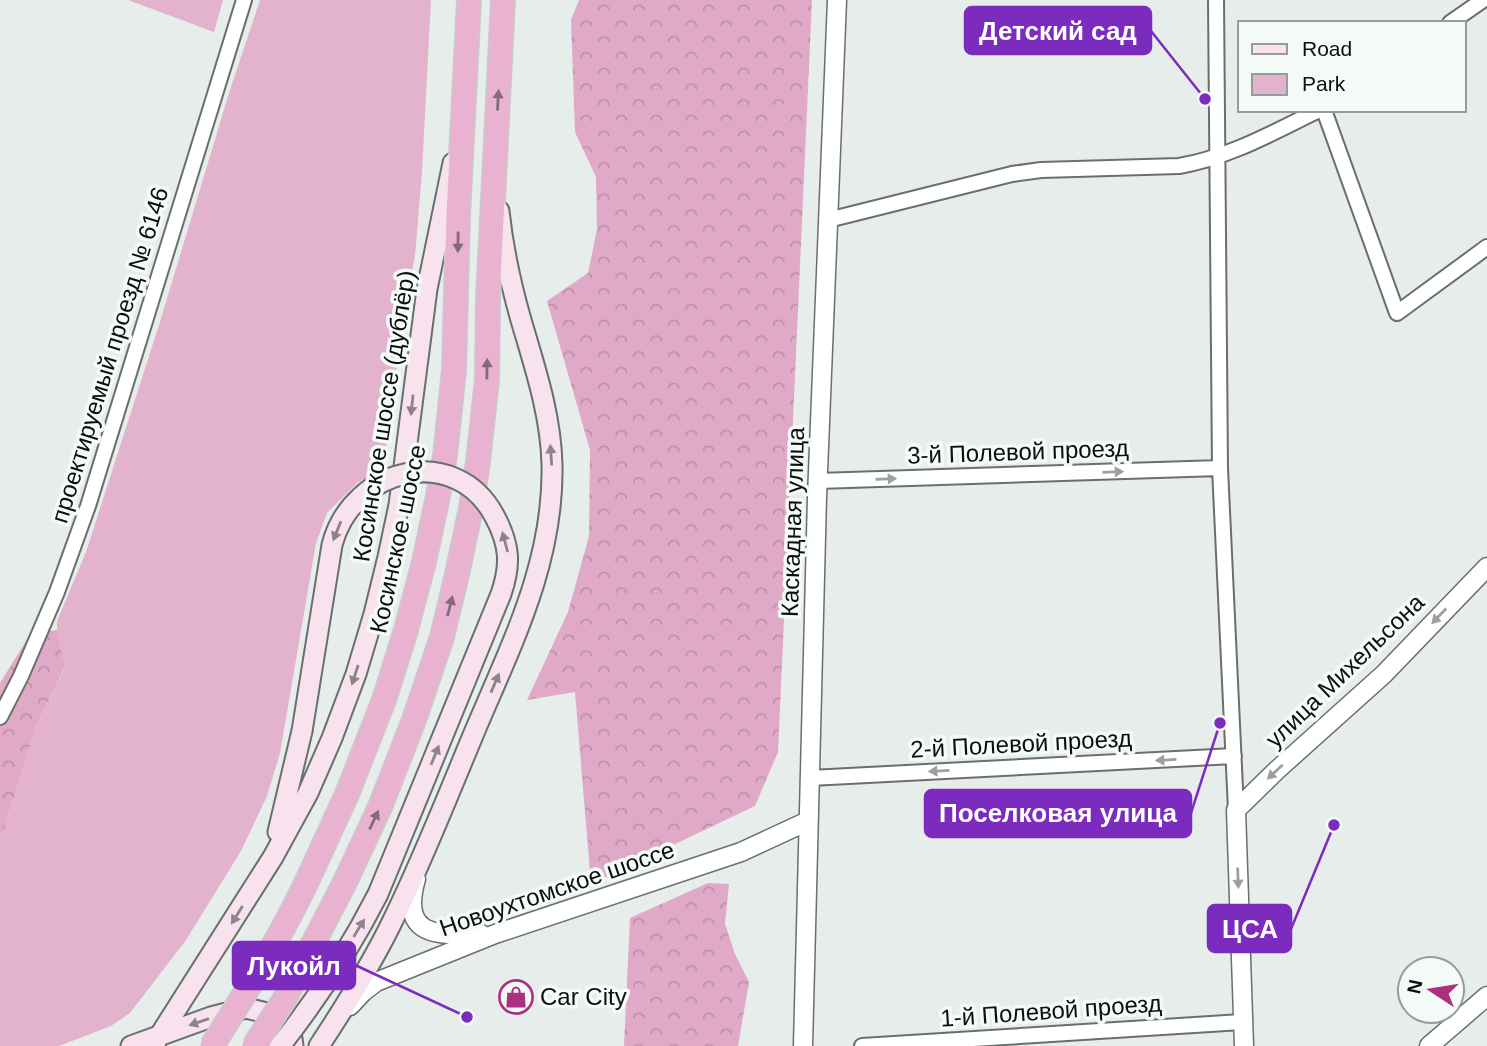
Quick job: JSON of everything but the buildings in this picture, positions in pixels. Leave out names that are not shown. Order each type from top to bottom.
[{"type":"highway","name":"Косинское шоссе","points":[[212,1046],[255,977],[303,890],[347,794],[384,700],[424,562],[445,456],[454,370],[458,215],[469,0]]},
{"type":"highway","points":[[254,1046],[284,1000],[380,807],[442,638],[461,558],[478,462],[487,380],[488,299],[503,0]]},
{"type":"main road","name":"Косинское шоссе (дублёр)","points":[[156,1040],[271,860],[308,793],[332,738],[355,674],[374,614],[403,481],[427,289],[452,169],[465,76]]},
{"type":"main road","points":[[319,1046],[370,964],[422,859],[531,594],[549,521],[552,464],[549,431],[539,381],[510,277],[500,225],[494,168]]},
{"type":"main road","points":[[271,860],[302,731],[332,545],[339,524],[346,512],[369,489],[381,482],[407,474],[434,473],[469,487],[491,509],[506,539],[508,568],[501,594],[363,924],[303,1017],[280,1046]]},
{"type":"main road","points":[[131,1046],[156,1040],[211,1017],[246,1008],[275,1015],[291,1031],[293,1046]]},
{"type":"street","name":"проектируемый проезд № 6146","points":[[0,718],[57,592],[88,506],[244,0]]},
{"type":"street","name":"Каскадная улица","points":[[803,1046],[818,481],[837,0]]},
{"type":"street","points":[[1216,0],[1220,468],[1244,1046]]},
{"type":"street","points":[[1453,21],[1483,0]]},
{"type":"street","points":[[828,220],[1012,174],[1041,170],[1179,166],[1205,161],[1317,112]]},
{"type":"street","points":[[1322,112],[1397,313],[1487,247]]},
{"type":"street","name":"3-й Полевой проезд","points":[[818,481],[1220,468]]},
{"type":"street","name":"улица Михельсона","points":[[1236,810],[1384,674],[1487,567]]},
{"type":"street","name":"2-й Полевой проезд","points":[[810,778],[1234,756]]},
{"type":"street","name":"Новоухтомское шоссе","points":[[334,1023],[376,982],[495,933],[741,852],[808,821]]},
{"type":"street","points":[[422,859],[412,900],[413,912],[421,927],[450,935],[495,933]]},
{"type":"street","points":[[1429,1046],[1487,996]]},
{"type":"street","name":"1-й Полевой проезд","points":[[862,1046],[1242,1022]]},
{"type":"green space","points":[[128,0],[223,0],[214,32]]},
{"type":"green space","points":[[260,0],[431,0],[415,256],[405,304],[385,454],[374,474],[357,483],[327,513],[316,543],[280,753],[267,796],[241,851],[186,940],[130,1013],[111,1026],[59,1046],[0,1046],[0,838],[35,729],[65,668],[57,621],[86,552]]},
{"type":"green space","points":[[579,0],[812,0],[778,752],[755,806],[591,884],[575,692],[527,700],[568,612],[589,536],[590,450],[547,301],[588,273],[597,229],[596,177],[575,132],[571,20]]},
{"type":"green space","points":[[57,630],[65,667],[35,729],[0,838],[0,683],[31,633]]},
{"type":"green space","points":[[708,883],[729,884],[725,924],[735,954],[749,982],[738,1046],[624,1046],[630,918]]},
{"type":"place","name":"Детский сад","points":[[1205,99]]},
{"type":"place","name":"Поселковая улица","points":[[1220,723]]},
{"type":"place","name":"ЦСА","points":[[1334,825]]},
{"type":"place","name":"Car City","points":[[516,997]]},
{"type":"place","name":"Лукойл","points":[[467,1017]]}]
